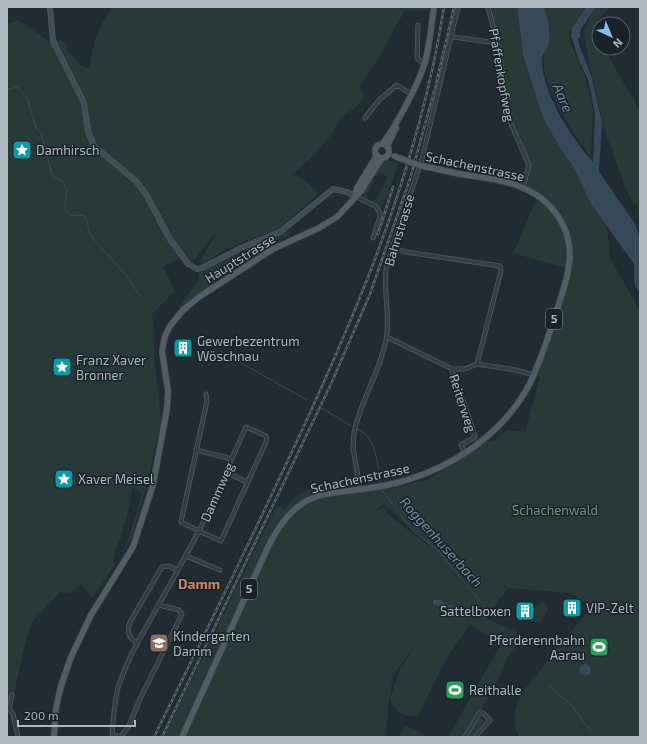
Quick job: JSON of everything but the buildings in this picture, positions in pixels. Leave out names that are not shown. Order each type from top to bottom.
[{"type":"main road","points":[[384,145],[418,86],[424,67],[434,7]]},
{"type":"main road","points":[[384,145],[424,67]]},
{"type":"main road","points":[[379,157],[391,155],[384,145]]},
{"type":"main road","name":"Hauptstrasse","points":[[54,737],[54,719],[59,696],[71,657],[91,615],[133,546],[153,485],[161,451],[168,399],[163,358],[163,344],[167,330],[188,305],[273,249],[332,221],[345,209],[355,196],[358,188],[379,157],[375,149],[384,145]]},
{"type":"main road","name":"Schachenstrasse","points":[[182,737],[268,547],[282,522],[295,508],[314,497],[332,492],[396,483],[420,476],[465,454],[487,437],[508,416],[524,393],[541,360],[569,269],[570,251],[565,228],[552,208],[539,196],[523,187],[418,165],[391,155]]},
{"type":"street","points":[[50,7],[53,41],[84,103],[88,131],[94,146],[137,182],[147,196],[170,239],[188,264],[193,267],[202,268],[241,248],[280,232],[333,189],[355,196],[375,206],[380,211],[380,216],[373,238]]},
{"type":"street","name":"Bahnstrasse","points":[[360,489],[353,452],[353,440],[356,424],[378,366],[387,337],[388,316],[385,281],[387,264],[422,159],[453,37],[458,7]]},
{"type":"street","name":"Pfaffenkopfweg","points":[[488,7],[497,43],[508,117],[529,164],[523,187]]},
{"type":"street","points":[[418,25],[417,58],[424,67]]},
{"type":"street","points":[[453,37],[497,43]]},
{"type":"street","points":[[365,118],[379,100],[397,85],[411,94]]},
{"type":"street","points":[[392,248],[406,252],[494,264],[501,267],[477,364]]},
{"type":"street","points":[[387,337],[452,369],[465,369],[477,364],[516,370],[534,375]]},
{"type":"street","name":"Reiterweg","points":[[452,369],[454,381],[464,402],[475,437],[461,445],[465,454]]},
{"type":"street","points":[[206,394],[207,400],[181,522],[221,541],[247,482],[225,472]]},
{"type":"street","name":"Dammweg","points":[[112,737],[118,690],[126,665],[199,531],[246,427],[266,436],[267,440],[247,482]]},
{"type":"street","points":[[196,450],[232,458]]},
{"type":"street","points":[[186,556],[220,570]]},
{"type":"street","points":[[137,643],[132,641],[129,634],[128,628],[130,622],[162,567],[166,565],[178,570]]},
{"type":"street","points":[[112,737],[121,736],[126,733],[140,699],[182,614],[179,610],[159,605]]},
{"type":"street","points":[[12,695],[8,708],[13,714],[18,737]]},
{"type":"street","points":[[465,737],[480,712],[484,713],[490,720],[475,737]]},
{"type":"green space","points":[[112,7],[429,7],[428,11],[405,10],[378,59],[359,87],[364,94],[361,102],[342,118],[324,144],[293,174],[306,181],[318,194],[277,230],[226,249],[203,264],[200,261],[218,230],[191,264],[181,259],[163,266],[175,291],[152,314],[155,334],[154,353],[161,420],[148,480],[133,534],[119,563],[115,564],[93,598],[81,584],[71,593],[60,592],[32,622],[26,640],[11,707],[7,705],[7,24],[18,20],[48,41],[61,40],[68,45],[67,50],[82,66],[89,69],[95,39],[102,23]],"holes":[[[132,487],[142,494],[126,546],[119,563],[113,563],[127,516]]]},
{"type":"green space","name":"Schachenwald","points":[[489,7],[517,7],[523,55],[535,90],[562,151],[574,168],[591,204],[607,227],[610,258],[640,311],[640,737],[519,737],[515,727],[515,716],[516,706],[520,695],[591,607],[570,593],[508,588],[486,618],[520,634],[518,643],[507,658],[499,678],[465,737],[448,737],[501,644],[470,625],[446,659],[418,716],[408,716],[398,711],[390,700],[399,671],[422,636],[393,676],[388,707],[386,737],[185,737],[275,537],[292,514],[309,502],[332,494],[388,489],[427,480],[484,442],[495,440],[507,430],[525,432],[540,377],[534,375],[569,269],[513,253],[537,198],[523,187],[529,168],[510,124],[497,43]],"holes":[[[384,504],[432,548],[391,517],[384,507],[376,511]]]},
{"type":"green space","points":[[544,7],[585,7],[569,33],[570,42],[585,76],[593,109],[591,157],[559,108],[547,80],[544,66],[544,54],[550,39],[550,29]]},
{"type":"green space","points":[[597,7],[610,7],[602,16],[591,16],[591,56],[609,56],[640,111],[640,206],[633,204],[624,184],[602,123],[584,32],[593,11]]},
{"type":"green space","points":[[388,160],[398,163],[391,186],[381,209],[372,201],[373,199],[376,200],[388,177],[380,173],[377,177],[375,176],[382,162]]},
{"type":"green space","points":[[373,179],[375,180],[366,195],[369,197],[366,199],[363,196],[363,193]]},
{"type":"green space","points":[[288,230],[290,234],[277,240],[200,292],[179,309],[179,306],[199,280],[198,274],[252,246],[277,237]]},
{"type":"green space","points":[[355,481],[357,484],[355,487],[332,490],[303,500],[286,514],[278,523],[180,737],[164,737],[277,505],[285,509],[298,495],[307,491],[326,485]]},
{"type":"green space","points":[[539,603],[545,604],[548,610],[541,621],[537,623],[532,621],[530,616]]},
{"type":"green space","points":[[479,717],[484,721],[472,737],[467,737]]},
{"type":"green space","points":[[405,725],[429,737],[399,737]]},
{"type":"water","points":[[517,7],[544,7],[550,34],[550,39],[542,60],[543,73],[547,87],[552,101],[567,128],[593,162],[595,114],[588,79],[580,63],[571,36],[572,28],[586,7],[596,7],[581,29],[580,37],[578,39],[592,78],[602,123],[599,172],[634,222],[640,237],[640,295],[634,281],[634,264],[591,204],[574,168],[562,151],[543,118],[523,55]]},
{"type":"water","points":[[433,600],[440,600],[459,609],[457,616],[452,618],[447,615],[444,608],[433,604]]},
{"type":"water","points":[[587,664],[590,665],[590,675],[583,676],[580,675],[579,668],[580,665]]},
{"type":"waterway","name":"Roggenhuserbach","points":[[7,90],[17,87],[27,98],[36,127],[42,135],[52,175],[61,180],[65,185],[65,207],[67,212],[70,216],[83,215],[86,217],[90,235],[125,274],[141,297]]},
{"type":"waterway","name":"Roggenhuserbach","points":[[220,351],[307,400]]},
{"type":"waterway","name":"Roggenhuserbach","points":[[322,408],[351,426]]},
{"type":"waterway","name":"Roggenhuserbach","points":[[357,429],[364,433],[373,445],[380,483]]},
{"type":"waterway","name":"Roggenhuserbach","points":[[382,490],[413,531],[437,549],[485,607]]},
{"type":"waterway","name":"Roggenhuserbach","points":[[549,685],[573,707],[591,732]]},
{"type":"railway","points":[[154,737],[307,420],[357,306],[400,189],[418,129],[444,7]]},
{"type":"railway","points":[[162,737],[331,384],[370,294],[410,179],[435,88],[454,7]]},
{"type":"railway","points":[[378,234],[393,187]]},
{"type":"place","name":"Damhirsch","points":[[22,150]]},
{"type":"place","name":"Gewerbezentrum Wöschnau","points":[[183,348]]},
{"type":"place","name":"Franz Xaver Bronner","points":[[62,367]]},
{"type":"place","name":"Xaver Meisel","points":[[64,479]]},
{"type":"place","name":"VIP-Zelt","points":[[572,608]]},
{"type":"place","name":"Sattelboxen","points":[[525,611]]},
{"type":"place","name":"Kindergarten Damm","points":[[159,643]]},
{"type":"place","name":"Pferderennbahn Aarau","points":[[599,647]]},
{"type":"place","name":"Reithalle","points":[[455,690]]},
{"type":"district","name":"Damm","points":[[199,584]]},
{"type":"water label","name":"Aare","points":[[563,98]]}]
